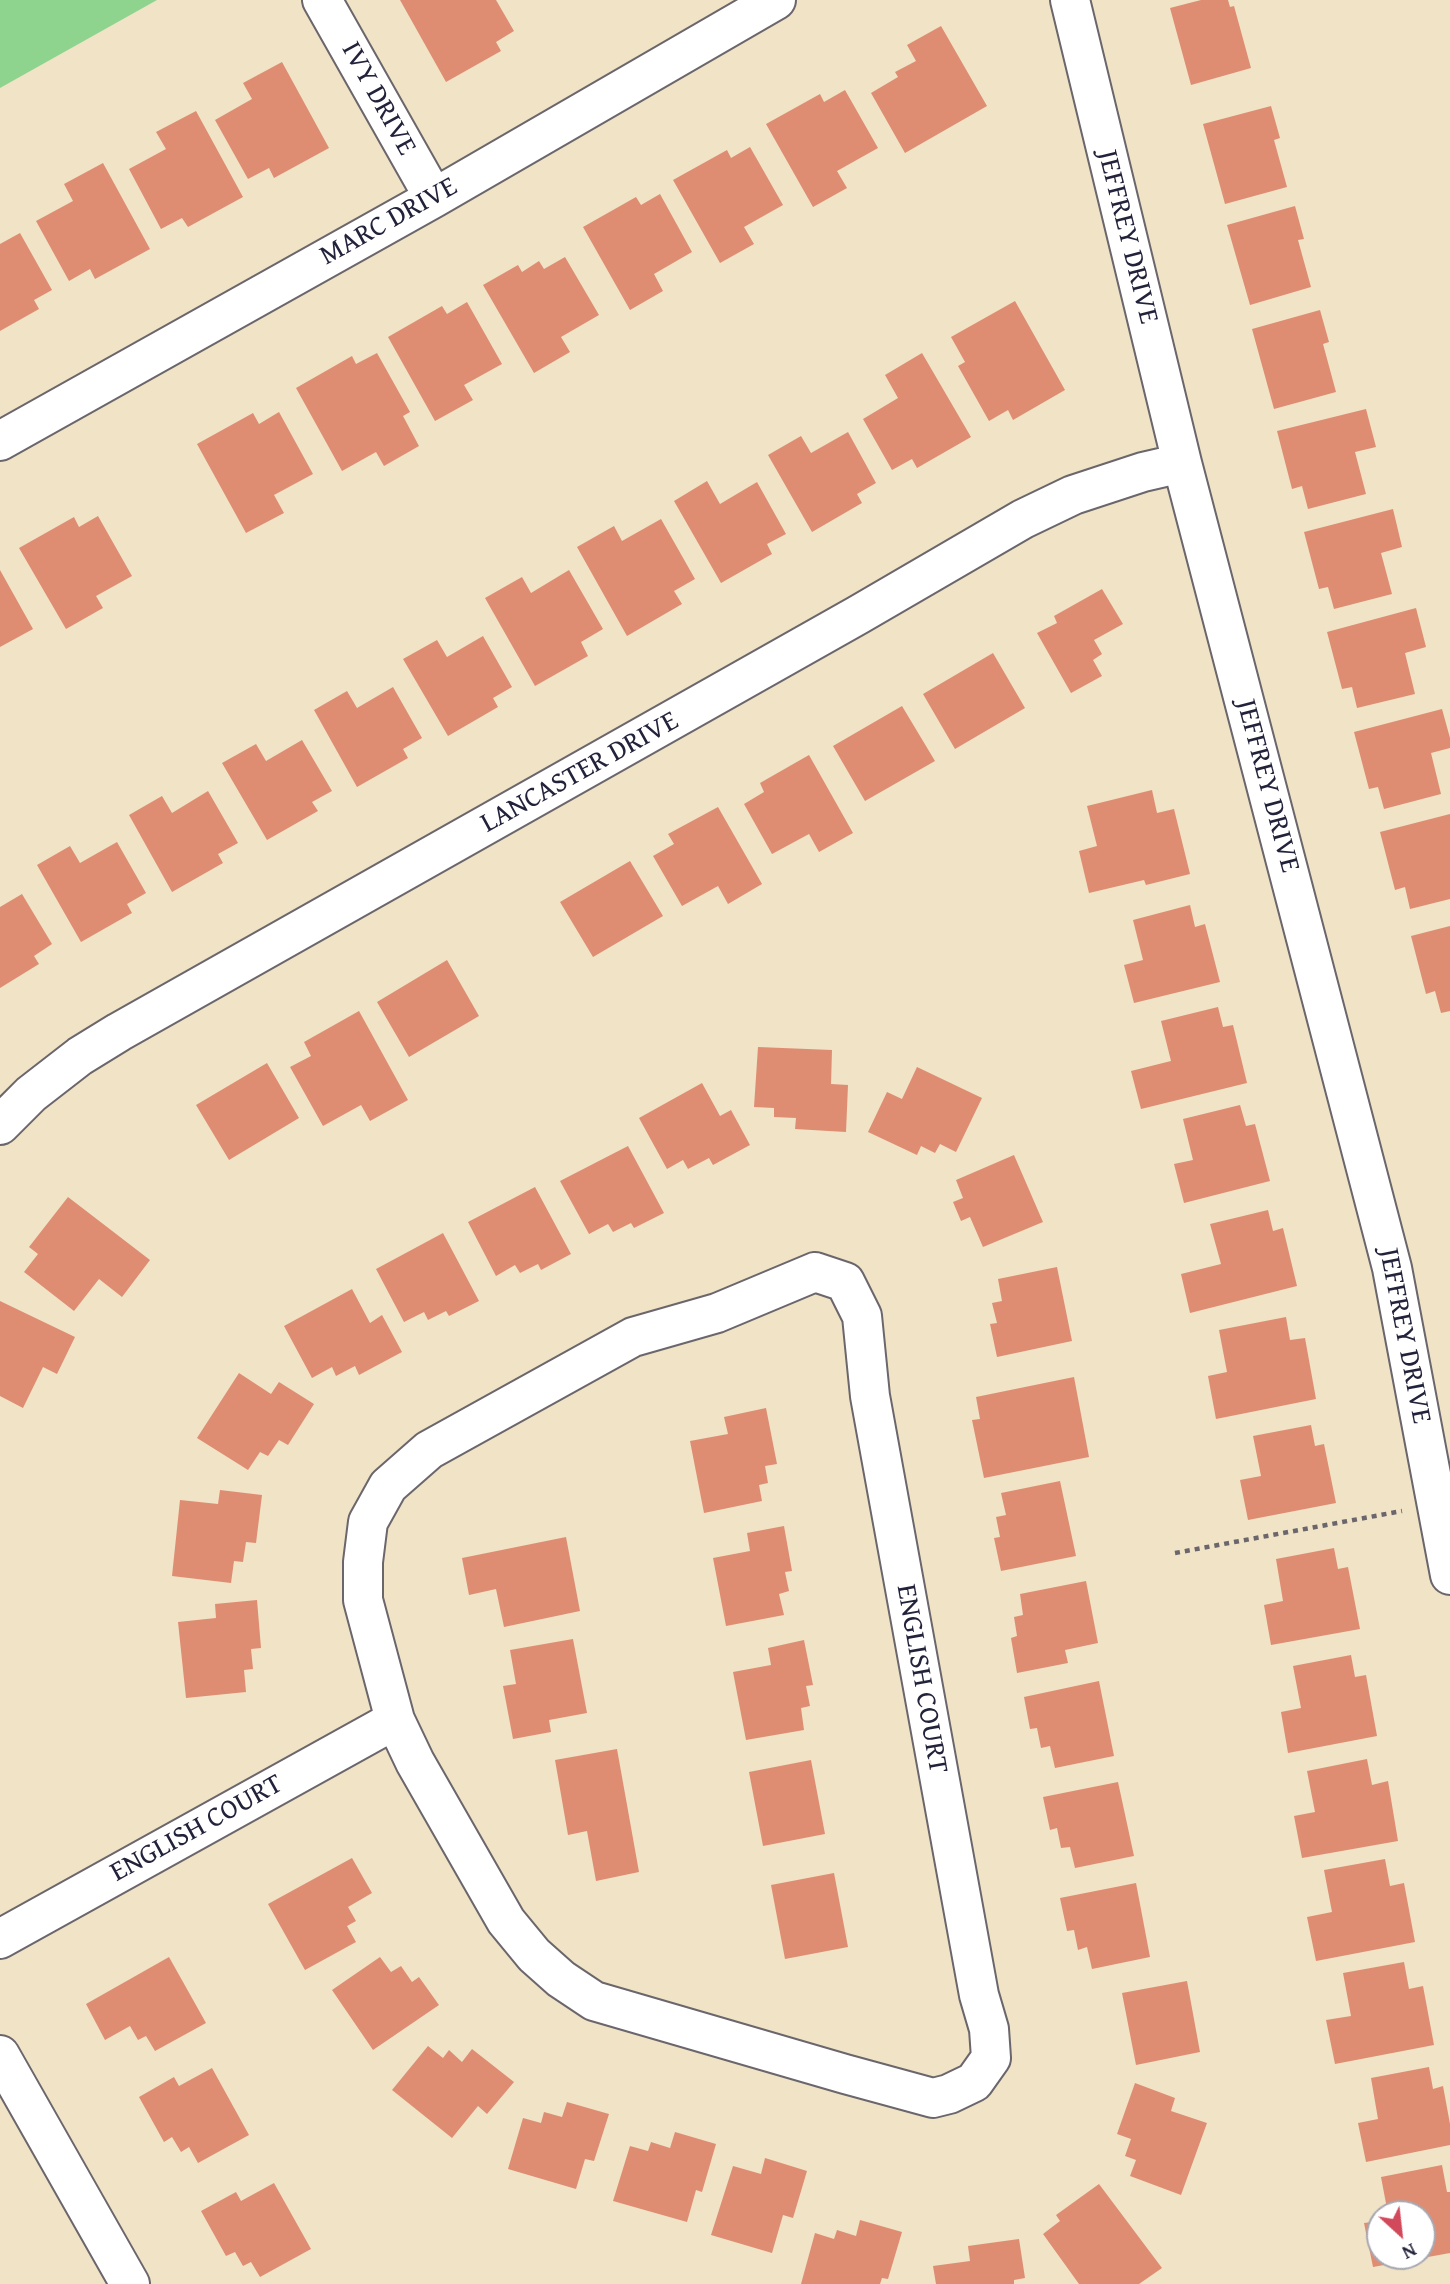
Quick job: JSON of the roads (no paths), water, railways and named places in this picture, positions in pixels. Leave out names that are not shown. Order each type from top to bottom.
[{"type":"street","name":"IVY DRIVE","points":[[322,0],[433,198]]},
{"type":"street","name":"MARC DRIVE","points":[[0,441],[433,198],[776,0]]},
{"type":"street","name":"JEFFREY DRIVE","points":[[1070,0],[1182,463],[1392,1268],[1450,1575]]},
{"type":"street","name":"LANCASTER DRIVE","points":[[0,1125],[31,1094],[80,1056],[119,1032],[1023,519],[1073,495],[1143,472],[1182,463]]},
{"type":"street","name":"ENGLISH COURT","points":[[815,1272],[845,1282],[862,1316],[870,1396],[979,1995],[989,2029],[991,2058],[974,2082],[950,2094],[933,2098],[594,2001],[561,1979],[534,1955],[506,1921],[415,1762],[395,1720],[363,1600],[363,1562],[369,1522],[388,1486],[429,1450],[633,1337],[717,1313],[815,1272]]},
{"type":"street","name":"ENGLISH COURT","points":[[0,1939],[395,1720]]},
{"type":"street","points":[[0,2055],[130,2284]]}]
